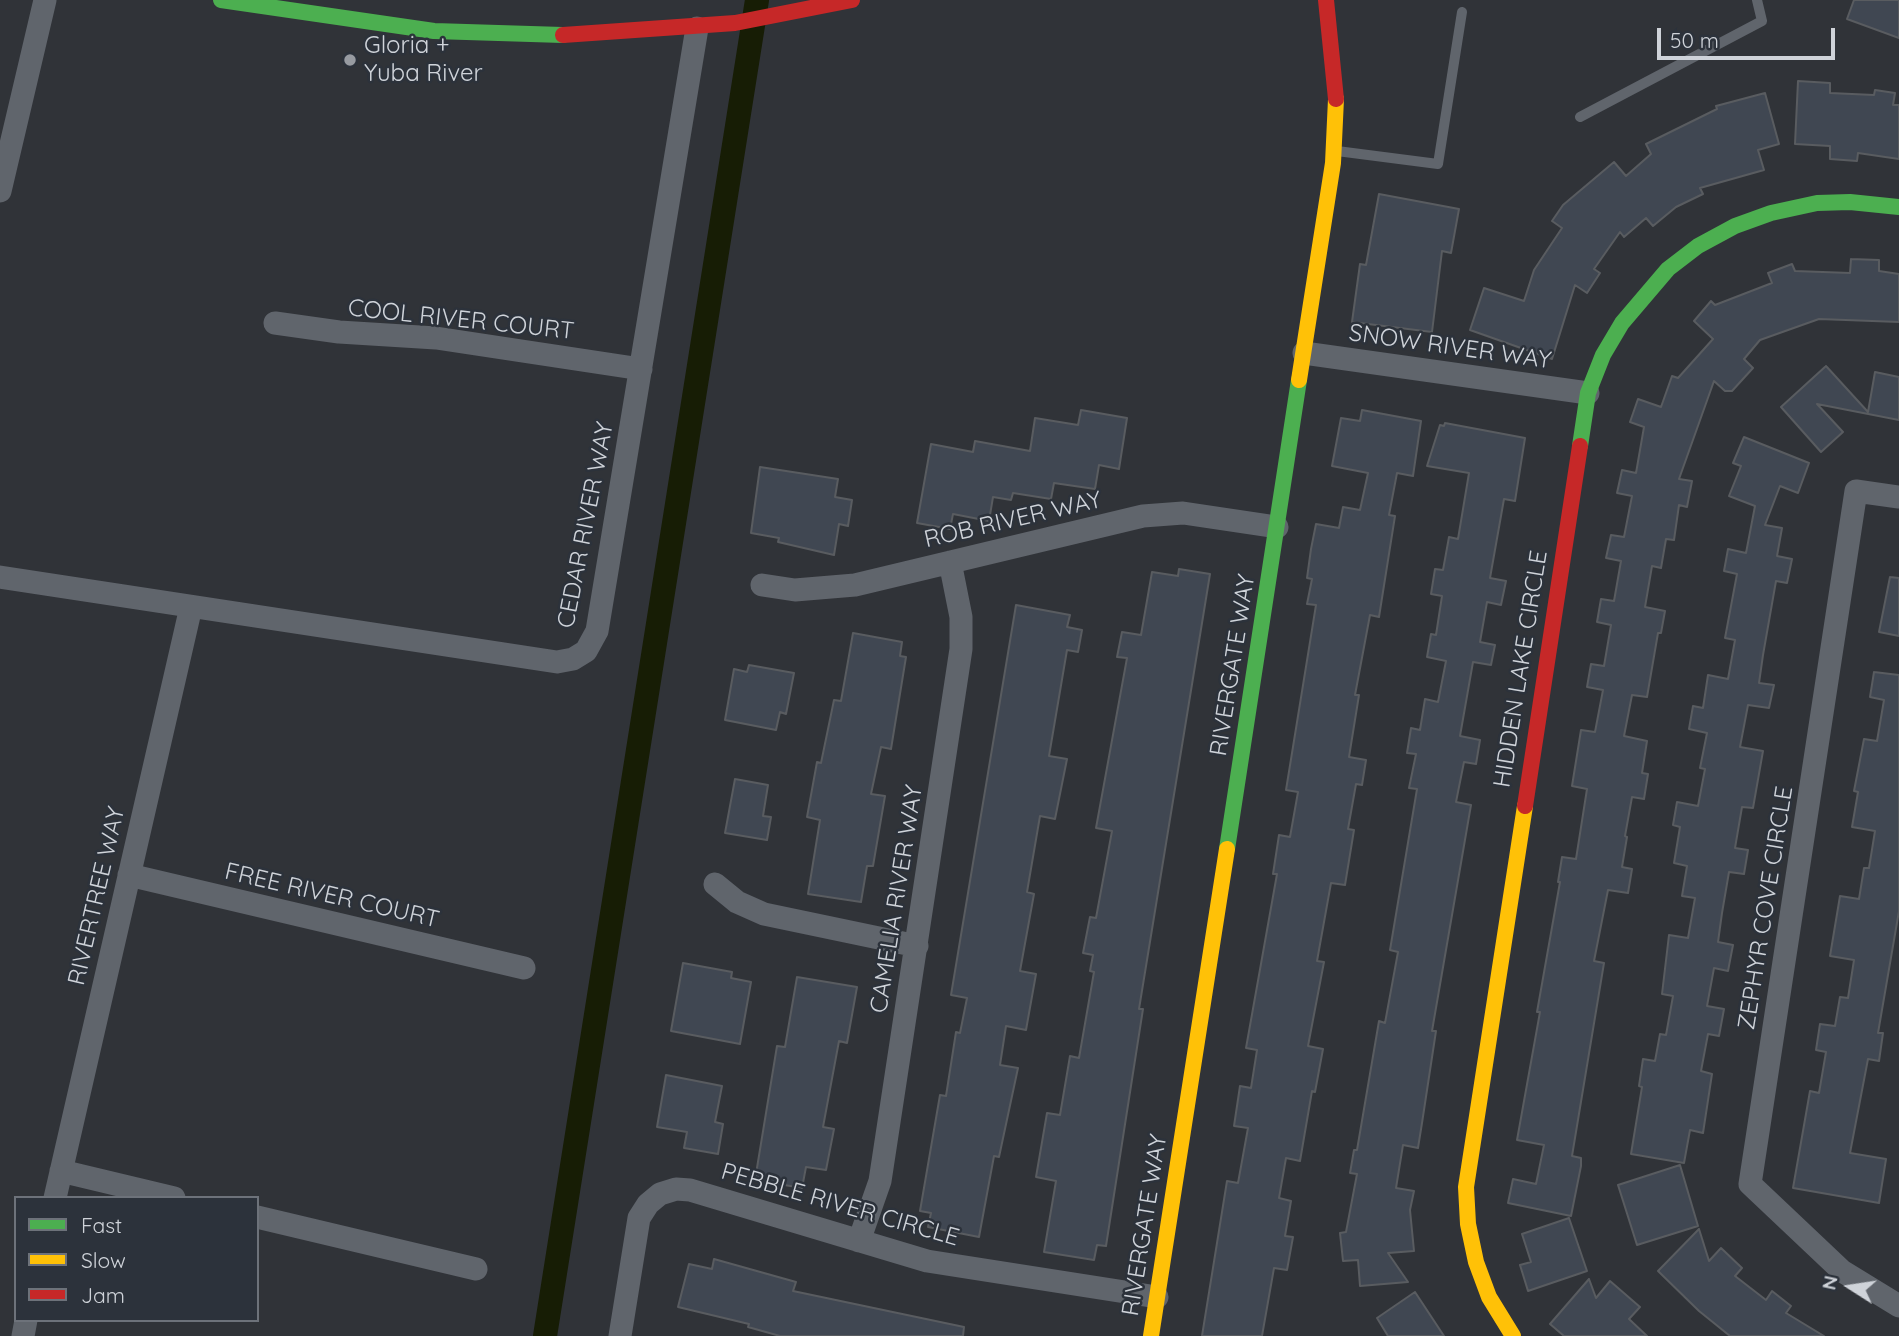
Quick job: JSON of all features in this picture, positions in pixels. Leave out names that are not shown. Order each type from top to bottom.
[{"type":"street","points":[[0,191],[45,0]]},
{"type":"street","points":[[221,0],[335,9],[434,31],[496,35],[590,35],[697,27],[735,23],[852,0]]},
{"type":"street","name":"RIVERGATE WAY","points":[[1151,1336],[1334,150],[1336,93],[1326,0]]},
{"type":"street","name":"CEDAR RIVER WAY","points":[[0,578],[556,663],[573,659],[586,651],[597,631],[697,27]]},
{"type":"street","name":"HIDDEN LAKE CIRCLE","points":[[1513,1336],[1489,1297],[1476,1262],[1468,1224],[1466,1187],[1588,393],[1603,355],[1622,323],[1668,269],[1698,246],[1735,226],[1771,212],[1817,203],[1850,202],[1899,207]]},
{"type":"street","name":"COOL RIVER COURT","points":[[275,323],[339,332],[436,338],[641,369]]},
{"type":"street","name":"SNOW RIVER WAY","points":[[1304,353],[1588,393]]},
{"type":"street","name":"ZEPHYR COVE CIRCLE","points":[[1899,497],[1856,491],[1750,1184],[1842,1271],[1899,1306]]},
{"type":"street","name":"ROB RIVER WAY","points":[[762,585],[795,590],[829,589],[1143,516],[1183,513],[1277,527]]},
{"type":"street","name":"CAMELIA RIVER WAY","points":[[859,1241],[873,1208],[880,1181],[961,649],[960,605],[950,562]]},
{"type":"street","name":"RIVERTREE WAY","points":[[55,1196],[191,607]]},
{"type":"street","name":"FREE RIVER COURT","points":[[129,875],[524,968]]},
{"type":"street","points":[[715,884],[737,902],[764,914],[916,946]]},
{"type":"street","points":[[61,1171],[166,1196]]},
{"type":"street","name":"PEBBLE RIVER CIRCLE","points":[[620,1336],[639,1218],[648,1203],[660,1194],[676,1189],[690,1190],[927,1261],[1157,1297]]},
{"type":"street","points":[[259,1217],[476,1269]]},
{"type":"lane","points":[[1580,117],[1762,21],[1757,0]]},
{"type":"lane","points":[[1334,150],[1438,164],[1462,12]]},
{"type":"building","points":[[1854,0],[1899,0],[1899,38],[1847,19]]},
{"type":"building","points":[[1798,81],[1830,83],[1830,93],[1874,95],[1875,90],[1895,93],[1893,105],[1899,105],[1899,159],[1858,153],[1857,161],[1830,159],[1830,146],[1795,144]]},
{"type":"building","points":[[1765,93],[1779,144],[1758,150],[1764,170],[1700,188],[1703,194],[1676,207],[1653,226],[1646,218],[1624,237],[1620,232],[1594,269],[1600,273],[1587,293],[1575,285],[1552,359],[1470,330],[1484,288],[1524,301],[1534,270],[1562,228],[1552,221],[1563,205],[1614,162],[1626,176],[1651,154],[1646,144],[1717,109],[1716,106]]},
{"type":"building","points":[[1379,194],[1459,209],[1451,253],[1442,251],[1432,332],[1352,322],[1360,264],[1366,265]]},
{"type":"building","points":[[1851,259],[1879,260],[1879,271],[1899,274],[1899,322],[1819,319],[1760,340],[1744,359],[1753,368],[1732,391],[1725,391],[1714,381],[1679,479],[1692,481],[1687,507],[1679,505],[1674,540],[1666,539],[1661,568],[1652,566],[1645,607],[1665,611],[1661,633],[1658,633],[1647,697],[1632,695],[1624,736],[1647,741],[1642,773],[1648,774],[1644,799],[1632,797],[1625,836],[1622,867],[1632,869],[1628,893],[1608,890],[1594,961],[1604,963],[1572,1156],[1581,1158],[1581,1166],[1571,1216],[1508,1203],[1513,1179],[1536,1184],[1544,1145],[1517,1140],[1540,1012],[1537,1012],[1562,857],[1576,859],[1587,789],[1572,786],[1581,730],[1595,732],[1603,690],[1587,687],[1591,664],[1604,666],[1611,625],[1597,622],[1601,599],[1614,601],[1621,561],[1606,558],[1611,535],[1624,537],[1632,496],[1617,493],[1622,470],[1636,473],[1644,427],[1630,422],[1638,399],[1661,407],[1672,376],[1678,378],[1713,339],[1694,321],[1711,301],[1715,305],[1772,283],[1768,273],[1792,264],[1795,271],[1850,273]]},
{"type":"building","points":[[1826,366],[1868,412],[1875,372],[1899,377],[1899,420],[1817,404],[1843,432],[1821,452],[1781,407]]},
{"type":"building","points":[[1081,410],[1127,418],[1119,469],[1099,465],[1095,489],[1054,483],[1051,499],[1013,493],[1011,500],[993,497],[989,521],[953,514],[950,529],[917,523],[931,444],[973,452],[975,441],[1030,451],[1035,418],[1078,425]]},
{"type":"building","points":[[1362,410],[1421,421],[1413,476],[1397,473],[1389,515],[1395,516],[1379,617],[1370,615],[1355,695],[1359,695],[1349,757],[1366,760],[1362,785],[1356,784],[1348,829],[1354,830],[1345,885],[1331,883],[1317,961],[1324,962],[1308,1046],[1323,1049],[1315,1092],[1312,1091],[1300,1161],[1286,1158],[1279,1198],[1291,1201],[1285,1236],[1293,1237],[1287,1270],[1274,1268],[1262,1336],[1202,1336],[1227,1181],[1238,1183],[1248,1128],[1234,1126],[1240,1086],[1251,1088],[1257,1050],[1246,1048],[1277,874],[1273,874],[1279,835],[1290,837],[1298,792],[1286,790],[1316,605],[1307,604],[1312,579],[1307,578],[1311,549],[1316,524],[1339,528],[1343,507],[1360,510],[1368,473],[1332,466],[1341,418],[1360,421]]},
{"type":"building","points":[[1445,423],[1525,438],[1515,501],[1504,499],[1490,578],[1506,581],[1501,605],[1487,602],[1480,642],[1495,645],[1491,665],[1473,662],[1460,736],[1480,740],[1476,764],[1464,762],[1456,802],[1471,805],[1432,1031],[1436,1031],[1418,1148],[1403,1145],[1396,1188],[1414,1191],[1410,1210],[1414,1251],[1388,1253],[1408,1282],[1360,1286],[1358,1260],[1343,1261],[1340,1233],[1346,1232],[1357,1174],[1350,1173],[1354,1150],[1357,1150],[1379,1021],[1385,1023],[1398,952],[1390,950],[1417,789],[1409,788],[1416,754],[1407,753],[1411,728],[1420,730],[1425,699],[1438,702],[1446,661],[1427,657],[1431,634],[1436,635],[1442,596],[1431,594],[1435,569],[1443,570],[1449,537],[1458,539],[1469,473],[1427,466],[1440,425],[1444,426]]},
{"type":"building","points":[[1744,437],[1809,463],[1798,493],[1780,486],[1765,525],[1782,528],[1777,556],[1792,559],[1787,583],[1776,581],[1763,655],[1759,683],[1774,685],[1769,708],[1748,705],[1740,747],[1763,751],[1753,808],[1742,807],[1735,848],[1748,850],[1744,874],[1729,872],[1722,913],[1718,942],[1733,945],[1728,971],[1714,968],[1707,1006],[1724,1009],[1719,1036],[1708,1034],[1701,1071],[1712,1074],[1703,1133],[1690,1130],[1684,1163],[1631,1154],[1642,1087],[1639,1086],[1643,1059],[1655,1061],[1660,1034],[1666,1035],[1673,996],[1662,994],[1669,935],[1688,938],[1695,898],[1682,896],[1687,866],[1674,863],[1680,827],[1673,825],[1677,802],[1698,806],[1705,769],[1700,768],[1707,733],[1689,729],[1693,706],[1703,708],[1708,675],[1728,679],[1735,640],[1725,638],[1737,574],[1724,571],[1728,549],[1746,553],[1755,506],[1729,496],[1741,466],[1733,463]]},
{"type":"building","points":[[760,467],[838,479],[835,497],[852,500],[848,526],[839,524],[834,555],[778,542],[779,538],[751,533]]},
{"type":"building","points":[[1179,569],[1210,574],[1139,1009],[1143,1009],[1106,1246],[1097,1245],[1094,1260],[1044,1252],[1056,1181],[1036,1177],[1047,1113],[1060,1115],[1070,1056],[1079,1058],[1094,972],[1090,971],[1093,955],[1083,953],[1090,917],[1096,918],[1112,831],[1096,828],[1127,658],[1117,657],[1122,632],[1141,635],[1152,572],[1178,576]]},
{"type":"building","points":[[1890,577],[1899,578],[1899,636],[1879,632]]},
{"type":"building","points":[[1016,605],[1070,615],[1067,627],[1082,630],[1078,652],[1067,650],[1049,756],[1067,759],[1055,819],[1040,816],[1027,892],[1034,894],[1020,971],[1036,974],[1026,1030],[1006,1026],[1000,1065],[1018,1068],[999,1157],[994,1156],[979,1237],[928,1227],[931,1213],[920,1211],[940,1095],[946,1096],[956,1032],[960,1033],[967,998],[951,995]]},
{"type":"building","points":[[853,633],[902,642],[900,656],[906,657],[891,749],[881,747],[871,794],[885,796],[873,866],[867,866],[861,902],[808,894],[820,820],[807,817],[817,762],[821,763],[834,700],[841,701]]},
{"type":"building","points":[[749,665],[794,673],[786,714],[780,712],[776,730],[725,720],[734,669],[747,672]]},
{"type":"building","points":[[1874,672],[1899,675],[1899,911],[1878,1033],[1883,1033],[1879,1061],[1868,1059],[1850,1153],[1886,1159],[1879,1203],[1793,1188],[1810,1091],[1819,1093],[1826,1052],[1816,1050],[1820,1024],[1835,1026],[1840,997],[1848,998],[1854,960],[1830,956],[1840,896],[1859,899],[1864,868],[1869,868],[1875,831],[1852,827],[1858,792],[1854,791],[1864,739],[1877,741],[1884,700],[1870,697]]},
{"type":"building","points":[[735,779],[768,785],[763,816],[771,817],[767,840],[725,833]]},
{"type":"building","points":[[683,963],[732,972],[731,978],[751,982],[740,1044],[671,1031]]},
{"type":"building","points":[[797,977],[857,987],[847,1043],[839,1041],[823,1127],[834,1129],[826,1170],[806,1167],[802,1188],[755,1180],[777,1046],[785,1047]]},
{"type":"building","points":[[666,1075],[722,1086],[715,1122],[723,1124],[718,1154],[684,1148],[687,1132],[657,1127]]},
{"type":"building","points":[[1680,1165],[1698,1226],[1637,1245],[1618,1185]]},
{"type":"building","points":[[1569,1218],[1587,1271],[1528,1291],[1520,1265],[1531,1262],[1522,1234]]},
{"type":"building","points":[[1699,1229],[1709,1261],[1721,1248],[1742,1268],[1735,1276],[1766,1300],[1772,1291],[1791,1306],[1786,1313],[1824,1336],[1730,1336],[1699,1311],[1658,1271]]},
{"type":"building","points":[[714,1259],[796,1282],[793,1291],[964,1327],[963,1336],[780,1336],[748,1327],[749,1324],[678,1307],[689,1264],[712,1269]]},
{"type":"building","points":[[1589,1279],[1596,1298],[1610,1281],[1640,1307],[1629,1319],[1647,1336],[1564,1336],[1550,1324]]},
{"type":"building","points":[[1415,1292],[1444,1336],[1388,1336],[1377,1318]]},
{"type":"waterway","points":[[545,1336],[757,0]]},
{"type":"traffic: fast","points":[[221,0],[434,31],[563,35]]},
{"type":"traffic: fast","points":[[1580,446],[1588,393],[1603,355],[1622,323],[1668,269],[1698,246],[1735,226],[1771,213],[1817,203],[1850,202],[1899,207]]},
{"type":"traffic: fast","points":[[1227,849],[1299,380]]},
{"type":"traffic: slow","points":[[1299,380],[1333,163],[1336,99]]},
{"type":"traffic: slow","points":[[1513,1336],[1489,1297],[1476,1262],[1468,1224],[1466,1187],[1525,806]]},
{"type":"traffic: slow","points":[[1151,1336],[1227,849]]},
{"type":"traffic: jam","points":[[563,35],[735,23],[852,0]]},
{"type":"traffic: jam","points":[[1326,0],[1336,99]]},
{"type":"traffic: jam","points":[[1525,806],[1580,446]]},
{"type":"place","name":"Gloria + Yuba River","points":[[350,60]]}]
